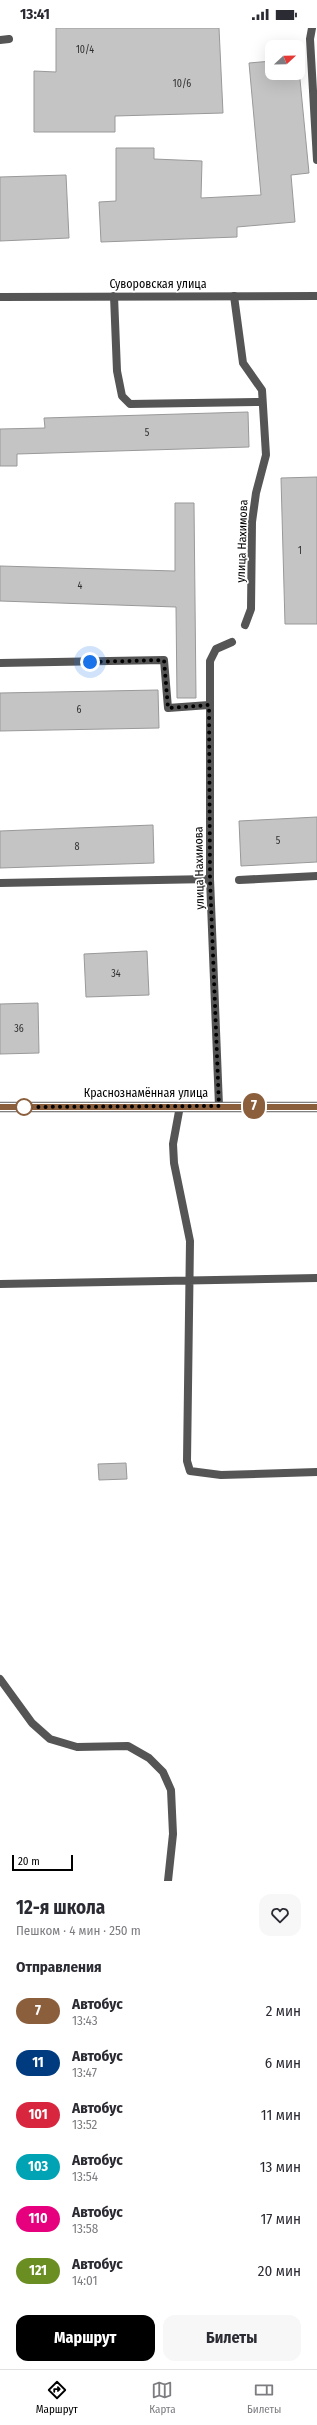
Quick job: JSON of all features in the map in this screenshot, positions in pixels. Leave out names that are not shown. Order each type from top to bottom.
[{"type":"main road","name":"Краснознамённая улица","points":[[0,1107],[317,1107]]},
{"type":"street","points":[[312,28],[310,39],[317,160]]},
{"type":"street","points":[[0,40],[9,39]]},
{"type":"street","points":[[114,296],[117,371],[122,396],[130,404],[262,402]]},
{"type":"street","name":"улица Нахимова","points":[[234,296],[243,362],[262,390],[266,455],[256,494],[252,522],[251,609],[244,625]]},
{"type":"street","name":"Суворовская улица","points":[[0,297],[317,296]]},
{"type":"street","name":"улица Нахимова","points":[[219,1106],[210,879],[210,661],[216,649],[232,642]]},
{"type":"street","points":[[0,664],[164,660],[168,708],[209,705]]},
{"type":"street","points":[[239,880],[317,876]]},
{"type":"street","points":[[0,883],[210,879]]},
{"type":"street","points":[[180,1106],[173,1144],[174,1163],[190,1242],[187,1461],[190,1471],[221,1474],[317,1472]]},
{"type":"street","points":[[0,1284],[317,1278]]},
{"type":"street","points":[[0,1679],[32,1723],[50,1739],[77,1747],[128,1746],[149,1758],[164,1772],[171,1790],[173,1834],[168,1881]]},
{"type":"building","points":[[56,28],[219,28],[223,113],[115,116],[115,132],[34,132],[34,71],[56,72]]},
{"type":"building","points":[[265,62],[265,80],[300,80],[309,173],[291,175],[295,222],[237,227],[237,237],[101,242],[99,202],[116,201],[116,148],[154,148],[154,159],[202,161],[201,198],[261,195],[249,63]]},
{"type":"building","points":[[66,175],[69,238],[0,241],[0,177]]},
{"type":"building","points":[[248,412],[249,447],[17,454],[17,466],[0,466],[0,429],[45,428],[44,418]]},
{"type":"building","points":[[317,477],[317,624],[285,624],[281,478]]},
{"type":"building","points":[[175,503],[194,503],[196,698],[177,698],[176,607],[0,601],[0,566],[175,571]]},
{"type":"building","points":[[158,690],[159,728],[0,731],[0,693]]},
{"type":"building","points":[[317,817],[317,862],[241,866],[239,821]]},
{"type":"building","points":[[153,825],[154,863],[0,868],[0,831]]},
{"type":"building","points":[[147,951],[149,995],[86,997],[84,954]]},
{"type":"building","points":[[38,1003],[39,1053],[0,1054],[0,1004]]},
{"type":"building","points":[[126,1463],[127,1479],[99,1480],[98,1464]]},
{"type":"bus line","name":"7","points":[[0,1107],[317,1107]]},
{"type":"route","points":[[24,1107],[219,1106],[210,879],[209,705],[168,708],[164,660],[90,662]]}]
